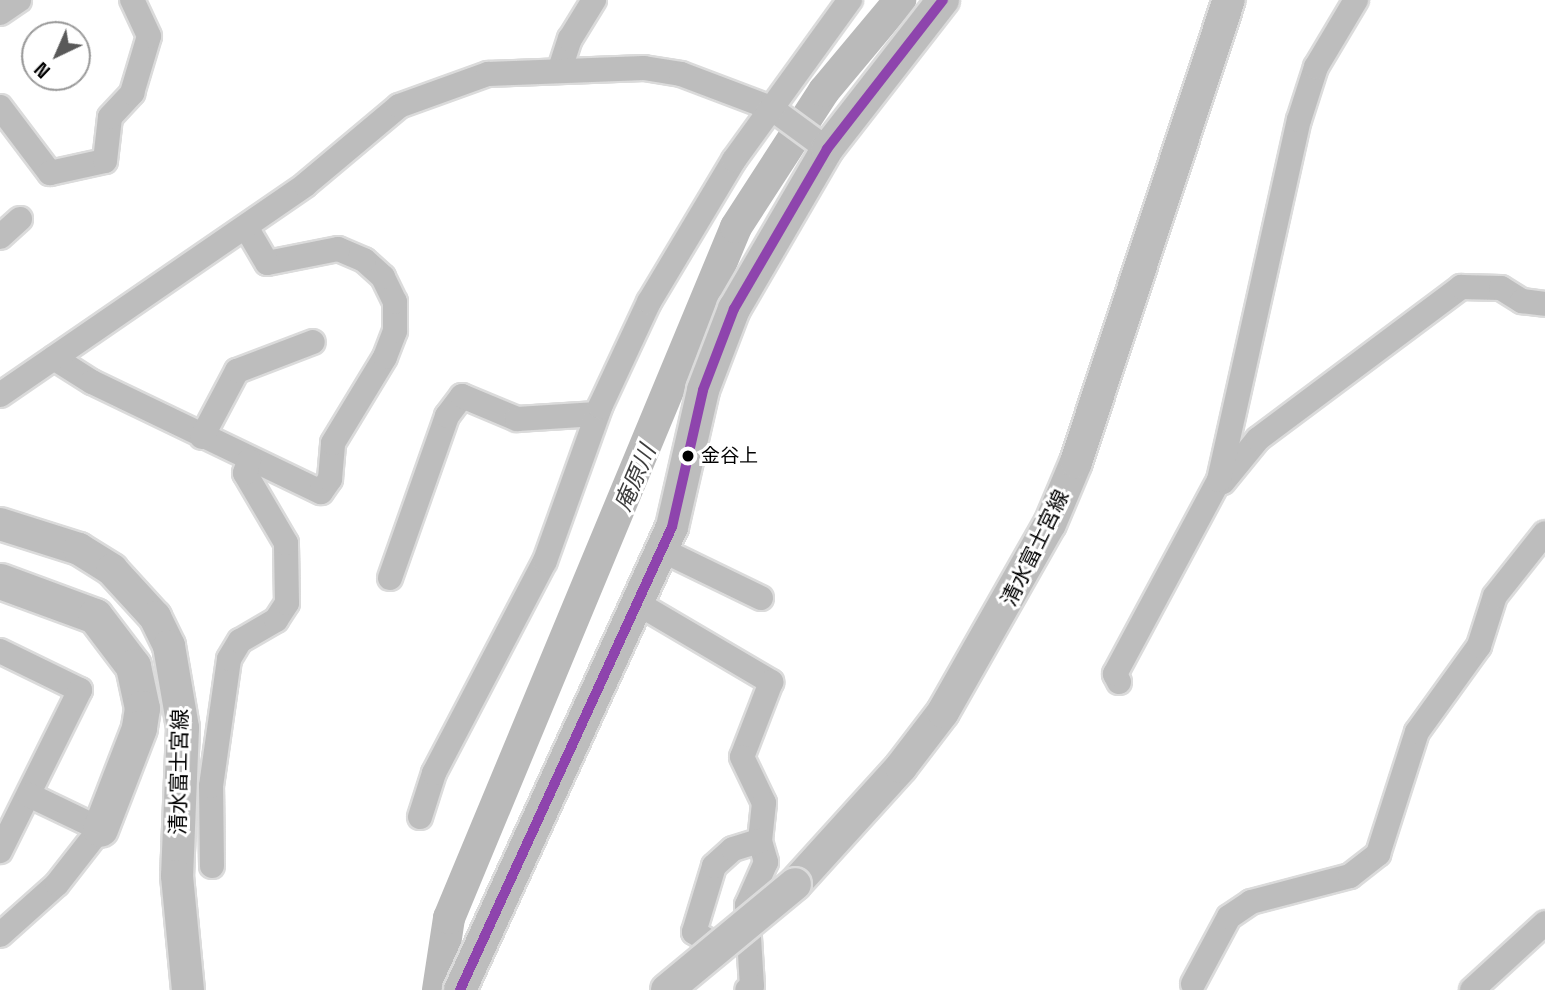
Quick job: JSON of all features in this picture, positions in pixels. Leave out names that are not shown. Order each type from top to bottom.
[{"type":"highway","points":[[0,581],[95,616],[133,666],[142,708],[139,728],[100,829]]},
{"type":"highway","points":[[0,598],[70,619],[89,631],[114,663],[124,715],[100,829]]},
{"type":"main road","points":[[460,990],[662,550],[688,477],[703,390],[734,309],[827,149],[943,0]]},
{"type":"main road","name":"清水富士宮線","points":[[667,990],[795,884],[901,767],[943,712],[1050,524],[1076,462],[1229,0]]},
{"type":"main road","name":"清水富士宮線","points":[[0,524],[79,549],[131,600],[160,684],[165,730],[169,876],[168,990]]},
{"type":"main road","name":"清水富士宮線","points":[[0,543],[68,566],[131,600]]},
{"type":"main road","name":"清水富士宮線","points":[[169,876],[188,990]]},
{"type":"street","points":[[0,13],[19,0]]},
{"type":"street","points":[[0,107],[50,173],[105,161],[110,117],[132,93],[149,36],[132,0]]},
{"type":"street","points":[[560,69],[570,39],[594,0]]},
{"type":"street","points":[[420,817],[434,773],[545,561],[597,414],[624,351],[697,216],[775,112],[850,0]]},
{"type":"street","points":[[1119,682],[1115,674],[1219,480],[1299,120],[1315,67],[1356,0]]},
{"type":"street","points":[[0,395],[247,226],[399,106],[488,74],[560,69],[681,74],[728,88],[775,112],[827,149]]},
{"type":"street","points":[[0,237],[20,219]]},
{"type":"street","points":[[54,358],[249,461],[312,489],[327,488],[333,443],[384,357],[395,331],[395,302],[383,277],[364,260],[338,249],[267,263],[247,226]]},
{"type":"street","points":[[1219,480],[1223,482],[1258,439],[1461,287],[1501,288],[1522,301],[1545,304]]},
{"type":"street","points":[[202,437],[237,371],[313,342]]},
{"type":"street","points":[[390,578],[447,416],[462,396],[517,419],[597,414]]},
{"type":"street","points":[[212,866],[211,786],[229,659],[240,641],[276,620],[287,603],[286,543],[245,473],[249,461]]},
{"type":"street","points":[[1193,984],[1229,917],[1240,910],[1350,876],[1378,854],[1417,732],[1479,646],[1495,596],[1545,533]]},
{"type":"street","points":[[662,550],[761,598]]},
{"type":"street","points":[[637,603],[771,682],[742,757],[764,803],[760,841],[766,862],[747,905],[752,986],[747,990]]},
{"type":"street","points":[[0,651],[80,690],[0,851]]},
{"type":"street","points":[[0,935],[57,884],[100,829],[29,795]]},
{"type":"street","points":[[705,939],[694,932],[715,866],[733,849],[760,841]]},
{"type":"street","points":[[1472,990],[1545,923]]},
{"type":"waterway","name":"庵原川","points":[[438,990],[449,918],[736,227],[824,91],[900,0]]},
{"type":"transit line","points":[[460,990],[672,527],[703,390],[734,309],[827,149],[943,0]]},
{"type":"place","name":"金谷上","points":[[688,456]]}]
